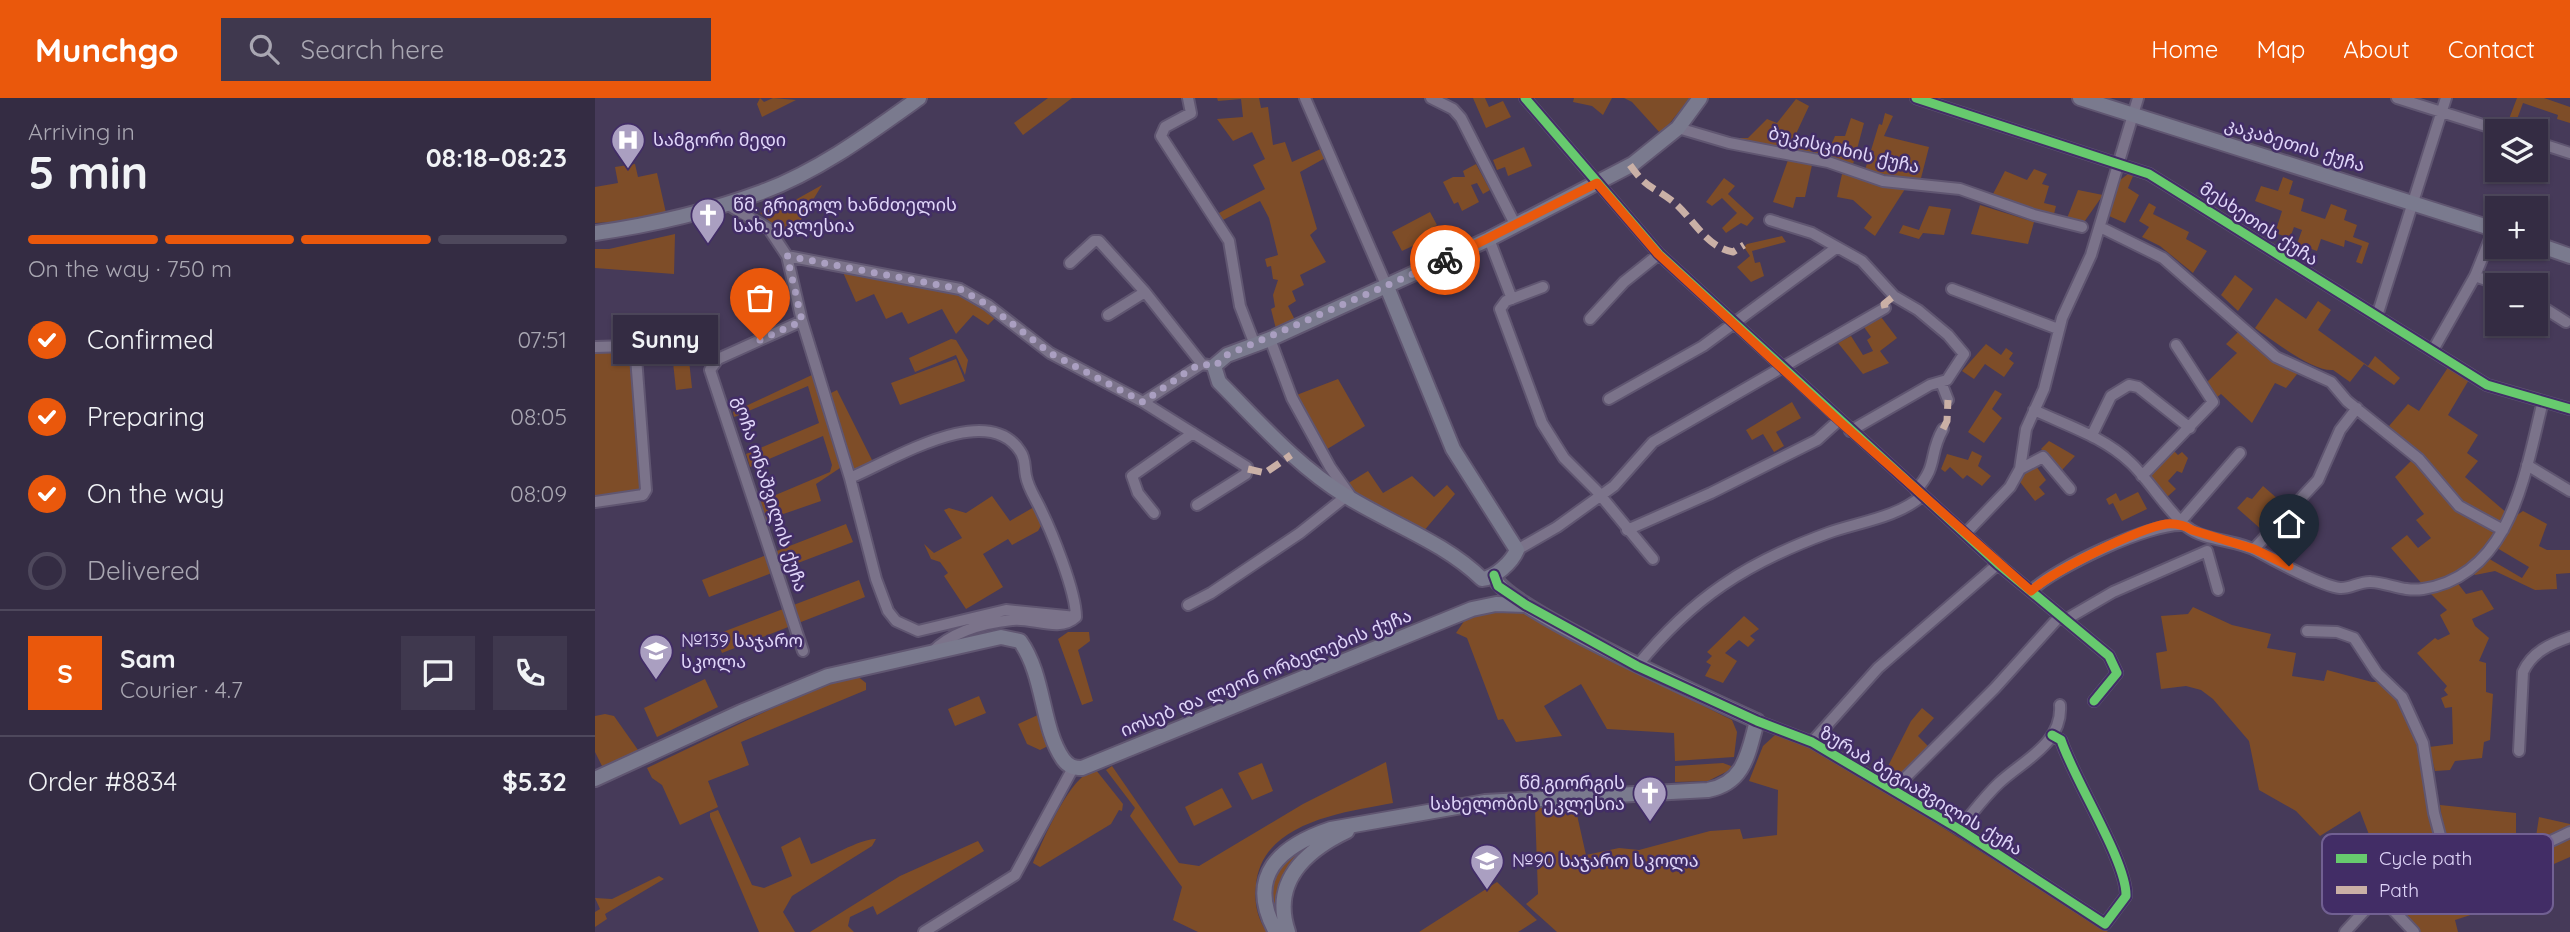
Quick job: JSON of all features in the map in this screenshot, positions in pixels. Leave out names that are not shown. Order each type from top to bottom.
[{"type":"street","points":[[595,233],[657,224],[725,203],[797,176],[919,98]]},
{"type":"street","points":[[1188,98],[1191,113],[1165,127],[1161,136],[1229,241],[1240,306],[1255,345]]},
{"type":"street","points":[[1305,98],[1387,287],[1453,449],[1517,550]]},
{"type":"street","points":[[1431,98],[1437,104],[1453,109],[1461,118],[1516,226]]},
{"type":"street","points":[[1525,98],[1658,254],[1998,564],[2109,656],[2117,668],[2115,676],[2094,701]]},
{"type":"street","points":[[1143,402],[1227,355],[1271,339],[1387,287],[1516,226],[1633,164],[1678,128],[1700,98]]},
{"type":"street","name":"მესხეთის ქუჩა","points":[[1916,98],[2117,163],[2170,185],[2487,385],[2570,409]]},
{"type":"street","name":"კაკაბეთის ქუჩა","points":[[2080,98],[2485,227]]},
{"type":"street","points":[[1965,534],[2010,487],[2020,469],[2022,442],[2047,379],[2058,329],[2091,255],[2138,98]]},
{"type":"street","points":[[2397,98],[2485,126]]},
{"type":"street","points":[[2377,316],[2446,98]]},
{"type":"street","name":"ბუკისციხის ქუჩა","points":[[1678,128],[1729,143],[1828,162],[1883,181],[1960,189],[2034,215],[2083,227]]},
{"type":"street","points":[[2548,146],[2570,153]]},
{"type":"street","points":[[725,203],[769,229],[787,256],[802,321],[850,478],[876,579],[888,611],[896,621],[918,631],[1006,610],[1076,617]]},
{"type":"street","points":[[1770,219],[1812,233],[1862,261],[1894,296],[1918,310],[1948,335],[1964,358],[1952,376],[1870,417],[1850,431]]},
{"type":"street","points":[[2100,227],[2163,258],[2276,357],[2331,382],[2357,408],[2419,459],[2459,506],[2504,530]]},
{"type":"street","points":[[1489,239],[1512,299]]},
{"type":"street","points":[[1070,263],[1094,241],[1099,241],[1208,365],[1219,382],[1305,469],[1347,497],[1411,530],[1490,590],[1517,550],[1622,479],[1644,448],[1885,308]]},
{"type":"street","points":[[1609,399],[1703,346],[1836,248]]},
{"type":"street","points":[[2548,248],[2570,256]]},
{"type":"street","points":[[2433,351],[2485,253]]},
{"type":"street","points":[[1590,319],[1624,282],[1658,254]]},
{"type":"street","points":[[787,256],[960,289],[988,305],[1050,353],[1143,402],[1244,463],[1248,469],[1246,474],[1198,505]]},
{"type":"street","points":[[2475,276],[2485,280]]},
{"type":"street","points":[[1543,287],[1501,305],[1500,314],[1538,416],[1564,458],[1653,559]]},
{"type":"street","points":[[1952,289],[2058,329]]},
{"type":"street","points":[[1108,315],[1145,292]]},
{"type":"street","points":[[2548,310],[2567,322]]},
{"type":"street","name":"გოჩა ონაშვილის ქუჩა","points":[[802,321],[718,359],[710,370],[803,651]]},
{"type":"street","points":[[1188,605],[1211,593],[1347,497],[1349,490],[1330,467],[1292,398],[1271,339]]},
{"type":"street","points":[[2142,476],[2213,402],[2176,345]]},
{"type":"street","points":[[595,347],[629,346],[636,357],[646,490],[643,495],[595,502]]},
{"type":"street","points":[[1941,382],[1948,400]]},
{"type":"street","points":[[2092,435],[2111,396],[2129,385],[2138,387],[2190,428]]},
{"type":"street","points":[[2034,410],[2092,435],[2131,463],[2192,530],[2254,549],[2337,587],[2373,582],[2400,590],[2423,589],[2449,582],[2468,571],[2504,530],[2515,509],[2543,401]]},
{"type":"street","points":[[2254,549],[2318,480],[2340,430],[2357,408]]},
{"type":"street","points":[[1627,530],[1711,493],[1817,440],[1839,421]]},
{"type":"street","points":[[850,478],[962,430],[989,429],[1004,435],[1021,452],[1025,461],[1028,484],[1047,522],[1076,617]]},
{"type":"street","points":[[1637,666],[1682,614],[1732,578],[1818,536],[1904,509],[1919,493],[1934,466],[1933,450],[1943,429]]},
{"type":"street","points":[[1154,513],[1138,493],[1132,477],[1193,433]]},
{"type":"street","points":[[2031,591],[2099,551],[2155,528],[2183,523],[2240,453]]},
{"type":"street","points":[[2020,469],[2043,457],[2070,489]]},
{"type":"street","points":[[2527,465],[2570,491]]},
{"type":"street","points":[[1893,790],[2062,618],[2113,592],[2207,551],[2218,590]]},
{"type":"street","points":[[1812,742],[1878,668],[1998,564]]},
{"type":"street","name":"ზურაბ ბეგიაშვილის ქუჩა","points":[[1490,590],[1526,605],[1637,666],[1757,722],[1812,742],[1959,829],[2105,924],[2126,896],[2124,876],[2073,771],[2061,740],[2052,735]]},
{"type":"street","name":"იოსებ და ლეონ ორბელების ქუჩა","points":[[1073,768],[1096,764],[1472,608],[1490,590]]},
{"type":"street","points":[[932,652],[944,640],[972,629],[1012,620],[1066,623],[1076,617]]},
{"type":"street","points":[[2307,631],[2337,632],[2354,638],[2377,673],[2402,696],[2419,728],[2428,757],[2434,813],[2440,834]]},
{"type":"street","points":[[595,779],[732,716],[828,676],[1000,637],[1020,641],[1033,663],[1057,746],[1063,759],[1073,768],[1015,875],[924,932]]},
{"type":"street","points":[[2519,751],[2523,672],[2528,662],[2549,645],[2570,637]]},
{"type":"street","points":[[1959,829],[2000,781],[2029,759],[2052,735],[2061,716],[2060,705]]},
{"type":"street","points":[[1276,932],[1265,908],[1264,888],[1271,867],[1285,850],[1307,837],[1361,824],[1485,802],[1719,788],[1740,774],[1757,722]]},
{"type":"street","points":[[1288,932],[1283,908],[1286,886],[1294,867],[1311,852],[1361,824]]},
{"type":"street","points":[[2553,843],[2570,832]]},
{"type":"street","points":[[2345,932],[2362,914]]},
{"type":"street","points":[[2397,914],[2414,932]]},
{"type":"shaded area","points":[[760,98],[764,102],[773,98],[796,100],[762,117],[757,104]]},
{"type":"shaded area","points":[[1048,98],[1072,98],[1023,135],[1014,123]]},
{"type":"shaded area","points":[[1217,98],[1259,98],[1261,108],[1268,107],[1273,145],[1285,142],[1292,162],[1323,148],[1327,157],[1300,172],[1317,229],[1310,235],[1326,262],[1300,275],[1304,285],[1292,291],[1296,301],[1288,306],[1295,320],[1276,329],[1271,309],[1275,307],[1273,295],[1278,280],[1273,279],[1271,266],[1267,267],[1265,259],[1278,255],[1269,218],[1260,201],[1221,221],[1217,214],[1265,189],[1253,165],[1265,159],[1252,132],[1233,141],[1217,119],[1243,117],[1241,99],[1218,101]]},
{"type":"shaded area","points":[[1473,98],[1485,98],[1489,107],[1503,101],[1511,117],[1486,128]]},
{"type":"shaded area","points":[[1574,98],[1612,98],[1603,115],[1592,106],[1573,102]]},
{"type":"shaded area","points":[[1624,98],[1690,98],[1661,134],[1632,102]]},
{"type":"shaded area","points":[[2517,98],[2544,98],[2570,107],[2570,123],[2557,119],[2558,115],[2523,103],[2517,119],[2509,119]]},
{"type":"shaded area","points":[[1796,99],[1809,106],[1795,136],[1832,143],[1835,136],[1845,136],[1851,118],[1864,123],[1852,168],[1804,152],[1725,138],[1748,138],[1767,119],[1777,123]]},
{"type":"shaded area","points":[[1885,113],[1893,116],[1884,136],[1929,147],[1920,182],[1865,170]]},
{"type":"shaded area","points":[[1524,147],[1532,166],[1508,176],[1505,167],[1497,170],[1493,160]]},
{"type":"shaded area","points":[[1788,160],[1812,165],[1805,197],[1796,197],[1793,208],[1773,202]]},
{"type":"shaded area","points":[[635,164],[638,177],[657,173],[666,213],[625,221],[595,223],[595,187],[618,183],[615,167]]},
{"type":"shaded area","points":[[1476,164],[1490,190],[1483,194],[1477,183],[1471,185],[1479,202],[1462,211],[1458,202],[1454,204],[1443,182],[1453,177],[1465,177],[1463,171]]},
{"type":"shaded area","points":[[2034,169],[2047,174],[2042,184],[2049,186],[2044,203],[2056,206],[2053,218],[1993,194],[2005,171],[2027,180]]},
{"type":"shaded area","points":[[1842,174],[1905,189],[1875,236],[1864,228],[1872,217],[1853,200],[1837,197]]},
{"type":"shaded area","points":[[2128,174],[2133,176],[2128,188],[2139,195],[2125,223],[2109,216],[2120,180]]},
{"type":"shaded area","points":[[2283,177],[2293,181],[2289,194],[2304,199],[2301,211],[2325,219],[2331,204],[2347,210],[2344,220],[2357,225],[2353,237],[2369,243],[2362,264],[2356,262],[2362,246],[2345,240],[2344,247],[2321,239],[2317,251],[2297,244],[2302,230],[2294,227],[2290,238],[2275,233],[2282,211],[2255,201],[2261,186],[2278,191]]},
{"type":"shaded area","points":[[1724,178],[1735,186],[1728,194],[1754,218],[1747,226],[1741,223],[1726,233],[1722,228],[1737,213],[1722,198],[1712,206],[1706,202]]},
{"type":"shaded area","points":[[822,185],[790,238],[760,213],[797,199]]},
{"type":"shaded area","points":[[2078,190],[2103,195],[2082,225],[2066,221]]},
{"type":"shaded area","points":[[2149,203],[2156,207],[2153,214],[2189,232],[2186,239],[2207,251],[2193,273],[2160,246],[2142,237],[2149,227],[2139,221]]},
{"type":"shaded area","points":[[1980,205],[2034,222],[2028,244],[1971,234]]},
{"type":"shaded area","points":[[1929,206],[1951,209],[1944,235],[1923,233],[1919,239],[1899,233],[1903,225],[1919,230]]},
{"type":"shaded area","points":[[1430,212],[1437,225],[1420,235],[1423,241],[1402,251],[1392,232]]},
{"type":"shaded area","points":[[675,234],[674,274],[595,268],[595,249],[609,249]]},
{"type":"shaded area","points":[[1782,236],[1786,242],[1752,251],[1755,263],[1760,262],[1764,276],[1751,282],[1737,267],[1750,256],[1744,247]]},
{"type":"shaded area","points":[[842,270],[957,292],[998,315],[988,325],[973,315],[956,334],[942,309],[908,324],[902,312],[886,319],[874,294],[856,302]]},
{"type":"shaded area","points":[[2235,275],[2253,289],[2238,311],[2221,295]]},
{"type":"shaded area","points":[[2276,298],[2306,319],[2318,301],[2331,310],[2318,330],[2368,366],[2375,356],[2400,378],[2394,385],[2364,364],[2350,382],[2333,370],[2315,366],[2282,347],[2255,328]]},
{"type":"shaded area","points":[[1881,317],[1897,338],[1880,351],[1889,363],[1863,374],[1838,343],[1851,336],[1863,355],[1873,351],[1867,340],[1871,337],[1864,327]]},
{"type":"shaded area","points":[[2240,330],[2275,360],[2298,373],[2286,388],[2275,383],[2252,423],[2221,394],[2216,398],[2205,384],[2237,353],[2226,344]]},
{"type":"shaded area","points":[[951,339],[956,340],[968,360],[965,375],[956,355],[915,372],[909,358]]},
{"type":"shaded area","points":[[1986,344],[2001,355],[2006,348],[2013,353],[2009,359],[2014,363],[2004,377],[1985,364],[1974,379],[1962,371]]},
{"type":"shaded area","points":[[595,350],[628,350],[631,356],[640,491],[595,497]]},
{"type":"shaded area","points":[[688,351],[692,388],[676,390],[672,353]]},
{"type":"shaded area","points":[[956,359],[965,381],[900,405],[891,383]]},
{"type":"shaded area","points":[[2449,366],[2470,378],[2448,415],[2478,435],[2467,453],[2478,461],[2465,477],[2508,514],[2501,522],[2460,501],[2423,456],[2389,426],[2408,404],[2419,411]]},
{"type":"shaded area","points":[[814,374],[843,466],[816,484],[821,501],[766,520],[759,502],[830,472],[832,465],[823,436],[750,467],[746,454],[819,423],[808,386],[734,417],[733,412]]},
{"type":"shaded area","points":[[1338,379],[1365,426],[1324,451],[1294,396]]},
{"type":"shaded area","points":[[837,390],[874,464],[851,471],[829,394]]},
{"type":"shaded area","points":[[1995,390],[2002,394],[1992,409],[2002,418],[1984,443],[1968,432]]},
{"type":"shaded area","points":[[1792,402],[1801,418],[1776,432],[1784,446],[1774,452],[1763,434],[1752,440],[1746,430]]},
{"type":"shaded area","points":[[2049,441],[2075,456],[2062,470],[2041,449]]},
{"type":"shaded area","points":[[2171,448],[2178,455],[2182,452],[2188,458],[2182,473],[2177,471],[2168,481],[2176,489],[2167,497],[2149,474]]},
{"type":"shaded area","points":[[1972,451],[1982,456],[1978,466],[1991,476],[1982,486],[1967,475],[1963,479],[1950,467],[1945,472],[1941,469],[1947,454],[1968,460]]},
{"type":"shaded area","points":[[2413,459],[2452,506],[2494,533],[2495,538],[2461,572],[2423,585],[2391,548],[2407,535],[2418,548],[2431,538],[2416,520],[2424,514],[2395,477]]},
{"type":"shaded area","points":[[2036,466],[2046,480],[2039,487],[2045,494],[2035,501],[2020,482],[2024,472]]},
{"type":"shaded area","points":[[1368,471],[1383,493],[1412,476],[1434,497],[1447,485],[1455,494],[1423,532],[1354,493],[1347,484]]},
{"type":"shaded area","points":[[2263,486],[2279,500],[2271,510],[2276,515],[2262,530],[2237,508],[2247,497],[2252,499]]},
{"type":"shaded area","points":[[2138,492],[2147,509],[2122,521],[2113,503],[2109,505],[2106,499],[2116,493],[2120,501]]},
{"type":"shaded area","points":[[992,496],[1010,521],[1034,507],[1042,524],[1038,531],[1012,545],[1008,539],[983,554],[1003,587],[966,609],[944,576],[948,573],[940,562],[931,559],[924,544],[934,553],[962,538],[944,510],[949,508],[966,513]]},
{"type":"shaded area","points":[[2523,511],[2547,524],[2539,546],[2547,550],[2570,550],[2570,573],[2556,574],[2557,589],[2535,590],[2495,571],[2475,575],[2472,572],[2486,557],[2522,578],[2529,567],[2497,548],[2517,515]]},
{"type":"shaded area","points":[[846,524],[853,542],[709,597],[702,580]]},
{"type":"shaded area","points":[[859,580],[865,597],[722,653],[715,635]]},
{"type":"shaded area","points":[[2456,581],[2466,594],[2482,590],[2494,609],[2472,619],[2475,626],[2489,638],[2479,661],[2486,663],[2486,692],[2493,694],[2490,740],[2484,742],[2482,758],[2455,761],[2450,770],[2435,771],[2429,747],[2453,744],[2452,707],[2445,708],[2441,698],[2448,695],[2444,690],[2447,686],[2417,653],[2435,638],[2438,640],[2450,634],[2440,615],[2447,610],[2427,590]]},
{"type":"shaded area","points":[[1526,607],[1579,644],[1732,720],[1737,732],[1734,757],[1675,761],[1674,733],[1607,729],[1581,684],[1544,706],[1562,736],[1516,742],[1503,719],[1498,720],[1467,638],[1456,633],[1471,611]]},
{"type":"shaded area","points":[[2193,607],[2232,625],[2271,634],[2267,648],[2296,653],[2292,676],[2324,681],[2327,670],[2372,682],[2382,682],[2397,697],[2408,714],[2415,733],[2437,834],[2369,834],[2360,811],[2320,836],[2296,811],[2259,790],[2249,741],[2213,699],[2201,690],[2186,686],[2161,689],[2156,653],[2167,651],[2161,616],[2188,614]]},
{"type":"shaded area","points":[[1744,616],[1759,629],[1750,636],[1755,640],[1748,647],[1739,640],[1725,653],[1737,661],[1723,683],[1705,676],[1711,665],[1706,662],[1712,656],[1707,652]]},
{"type":"shaded area","points":[[1068,632],[1089,632],[1090,641],[1078,650],[1093,701],[1082,705],[1058,639]]},
{"type":"shaded area","points":[[856,675],[866,683],[866,690],[741,742],[749,765],[708,781],[718,807],[680,825],[662,785],[652,778],[647,768],[832,680]]},
{"type":"shaded area","points":[[705,679],[718,707],[657,737],[644,708]]},
{"type":"shaded area","points":[[979,696],[986,713],[955,726],[948,709]]},
{"type":"shaded area","points":[[1922,708],[1934,718],[1918,736],[1929,747],[1896,780],[1883,776],[1911,721]]},
{"type":"shaded area","points":[[1040,714],[1050,745],[1040,750],[1027,744],[1018,724]]},
{"type":"shaded area","points":[[595,716],[614,716],[638,750],[603,768],[595,752]]},
{"type":"shaded area","points":[[1775,735],[1810,744],[2108,932],[1557,932],[1526,904],[1538,894],[1535,808],[1575,806],[1586,855],[1619,848],[1639,850],[1710,831],[1740,829],[1743,839],[1777,835],[1778,790],[1749,781],[1763,746]]},
{"type":"shaded area","points":[[1386,762],[1393,803],[1330,816],[1308,824],[1288,834],[1272,847],[1261,864],[1255,892],[1259,916],[1267,932],[1198,932],[1173,920],[1182,887],[1130,816],[1135,808],[1106,770],[1112,766],[1179,863],[1199,866],[1303,804]]},
{"type":"shaded area","points":[[1262,763],[1273,791],[1252,800],[1238,773]]},
{"type":"shaded area","points":[[1723,763],[1731,766],[1730,770],[1708,781],[1675,782],[1675,766]]},
{"type":"shaded area","points":[[1096,770],[1123,804],[1122,811],[1119,810],[1111,824],[1040,867],[1033,863],[1068,795],[1077,782]]},
{"type":"shaded area","points":[[1222,788],[1232,807],[1194,826],[1185,807]]},
{"type":"shaded area","points":[[2440,805],[2516,813],[2516,834],[2444,834]]},
{"type":"shaded area","points":[[718,810],[752,885],[764,888],[792,876],[781,847],[800,837],[811,864],[862,842],[876,839],[872,846],[792,896],[783,912],[795,932],[759,932],[710,817],[710,813]]},
{"type":"shaded area","points":[[2539,817],[2570,824],[2570,828],[2553,836],[2553,834],[2536,834]]},
{"type":"shaded area","points":[[2570,836],[2570,857],[2553,864],[2553,844]]},
{"type":"shaded area","points":[[978,841],[984,851],[877,915],[873,906],[850,917],[848,926],[854,932],[810,932],[900,876]]},
{"type":"shaded area","points":[[1314,841],[1294,860],[1283,878],[1278,898],[1280,925],[1271,897],[1275,875],[1290,858]]},
{"type":"shaded area","points":[[659,876],[664,879],[605,914],[607,919],[595,927],[595,912],[600,909],[595,898],[612,899]]},
{"type":"shaded area","name":"№90 საჯარო სკოლა","points":[[1497,882],[1537,920],[1518,932],[1419,932]]},
{"type":"shaded area","points":[[2402,914],[2474,914],[2455,920],[2458,932],[2418,932]]},
{"type":"marked path","points":[[1630,165],[1645,183],[1679,207],[1714,244],[1733,252],[1744,245]]},
{"type":"marked path","points":[[1885,308],[1884,304],[1894,296]]},
{"type":"marked path","points":[[1943,429],[1947,421],[1948,400]]},
{"type":"marked path","points":[[1248,469],[1265,473],[1291,455]]},
{"type":"cycle path","points":[[1525,98],[1659,254],[1998,564],[2109,656],[2117,673],[2094,701]]},
{"type":"cycle path","points":[[1916,98],[2149,174],[2487,385],[2570,409]]},
{"type":"cycle path","points":[[1494,575],[1498,586],[1526,605],[1637,666],[1757,721],[1812,742],[1959,829],[2105,924],[2126,896],[2124,881],[2109,842],[2061,740],[2052,735]]},
{"type":"way so far","points":[[760,340],[802,321],[787,256],[960,289],[988,305],[1050,353],[1143,402],[1191,369],[1202,364],[1215,366],[1227,355],[1271,339],[1445,260]]},
{"type":"place","name":"სამგორი მედი","points":[[628,170]]},
{"type":"place","name":"წმ. გრიგოლ ხანძთელის სახ. ეკლესია","points":[[708,245]]},
{"type":"place","name":"Sunny","points":[[760,340]]},
{"type":"place","name":"№139 საჯარო სკოლა","points":[[656,681]]},
{"type":"place","name":"წმ.გიორგის სახელობის ეკლესია","points":[[1650,823]]},
{"type":"place","name":"№90 საჯარო სკოლა","points":[[1487,891]]},
{"type":"route","points":[[1445,260],[1597,183],[1658,254],[1839,421],[2031,591],[2099,551],[2167,524],[2183,525],[2254,549],[2289,566]]}]
